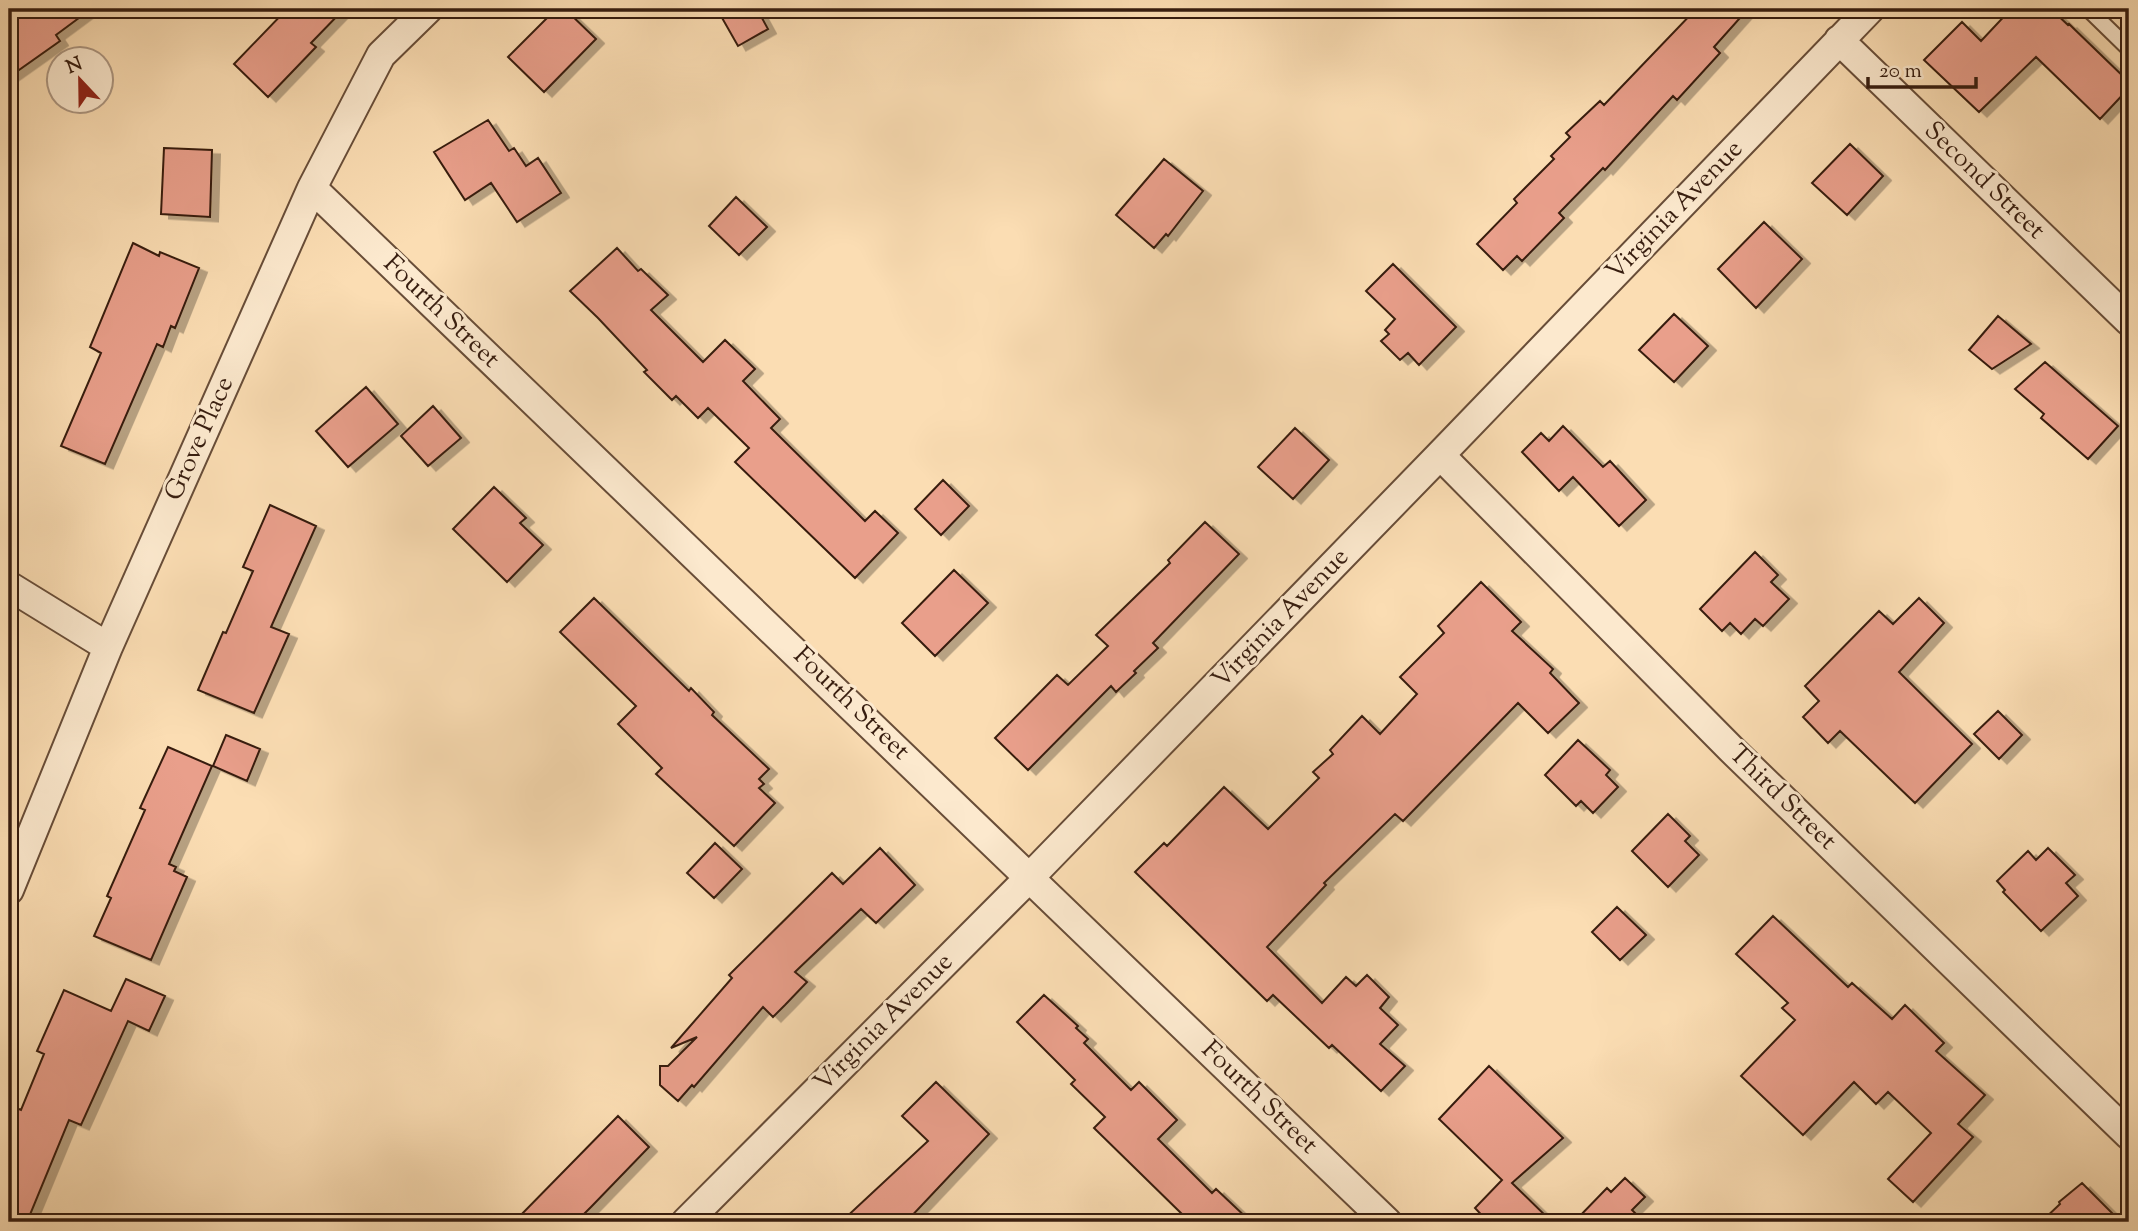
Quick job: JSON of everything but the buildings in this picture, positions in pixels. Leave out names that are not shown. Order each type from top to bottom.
[{"type":"street","name":"Grove Place","points":[[9,890],[108,647],[312,188],[381,55],[428,9]]},
{"type":"street","name":"Virginia Avenue","points":[[686,1222],[1030,877],[1870,9]]},
{"type":"street","name":"Second Street","points":[[1839,40],[2129,321]]},
{"type":"street","name":"Fourth Street","points":[[312,188],[1387,1222]]},
{"type":"street","name":"Third Street","points":[[1440,455],[1731,749],[2129,1135]]},
{"type":"street","points":[[9,586],[108,647]]},
{"type":"lane","points":[[2088,9],[2129,49]]}]
